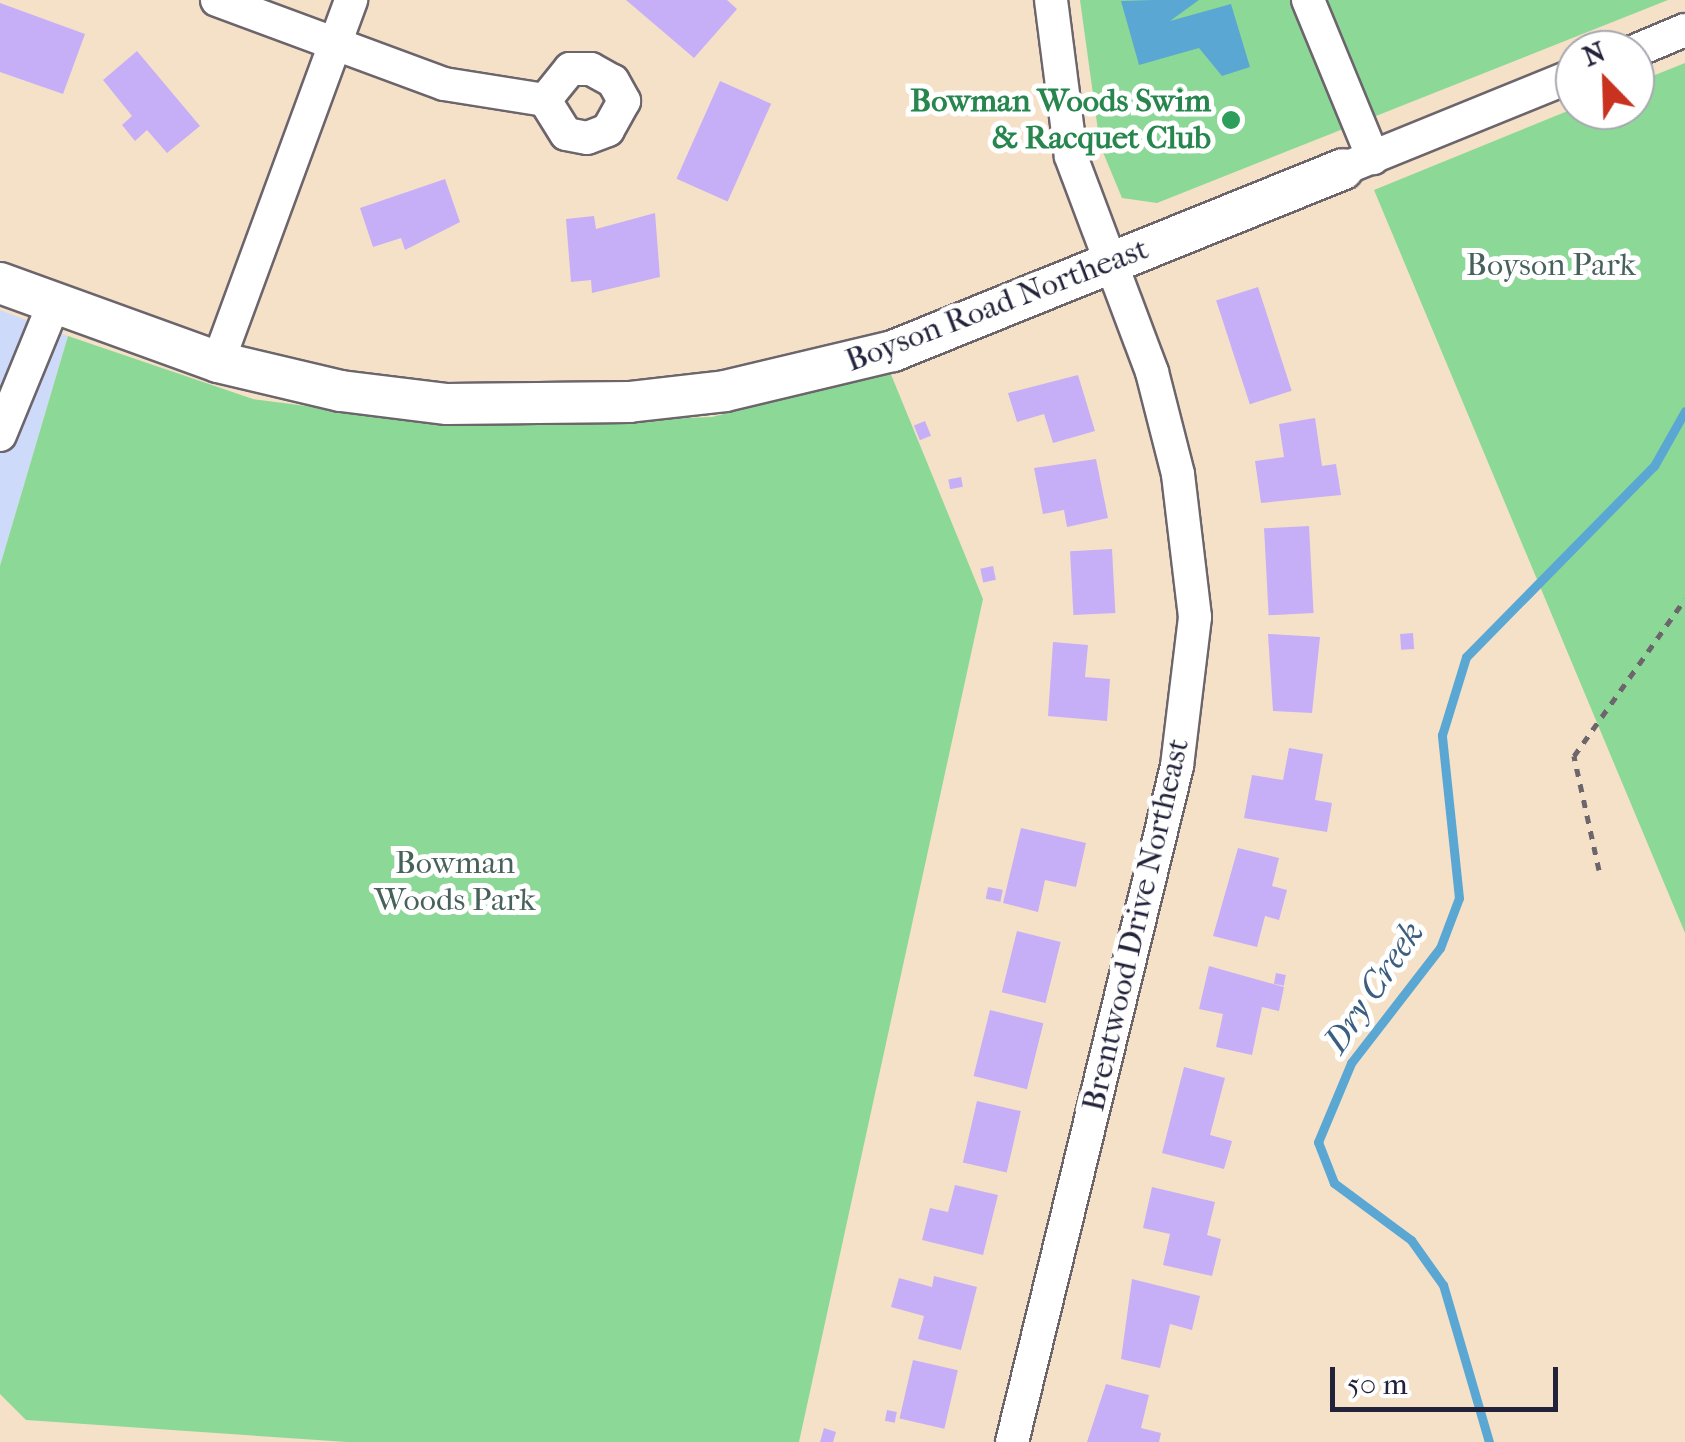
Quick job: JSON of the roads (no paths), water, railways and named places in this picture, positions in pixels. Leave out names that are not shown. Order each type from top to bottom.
[{"type":"main road","name":"Boyson Road Northeast","points":[[0,283],[52,306],[218,362],[448,404],[630,402],[725,391],[893,351],[1358,164]]},
{"type":"street","points":[[217,0],[332,48],[444,84],[545,100]]},
{"type":"street","points":[[218,362],[351,0]]},
{"type":"street","name":"Brentwood Drive Northeast","points":[[1012,1442],[1177,766],[1195,617],[1174,457],[1111,262],[1071,156],[1052,0]]},
{"type":"street","points":[[1308,0],[1358,164],[1555,83]]},
{"type":"street","points":[[1655,43],[1685,30]]},
{"type":"street","points":[[3,421],[14,363],[52,306]]},
{"type":"water","points":[[1199,0],[1170,21],[1231,4],[1250,67],[1222,76],[1199,48],[1139,65],[1121,1]]},
{"type":"waterway","name":"Dry Creek","points":[[1489,1442],[1443,1285],[1411,1240],[1334,1183],[1318,1142],[1351,1063],[1440,948],[1459,898],[1442,735],[1466,657],[1654,466],[1685,411]]},
{"type":"place","name":"Bowman Woods Swim & Racquet Club","points":[[1231,120]]},
{"type":"park label","name":"Boyson Park","points":[[1551,265]]},
{"type":"park label","name":"Bowman Woods Park","points":[[455,882]]}]
